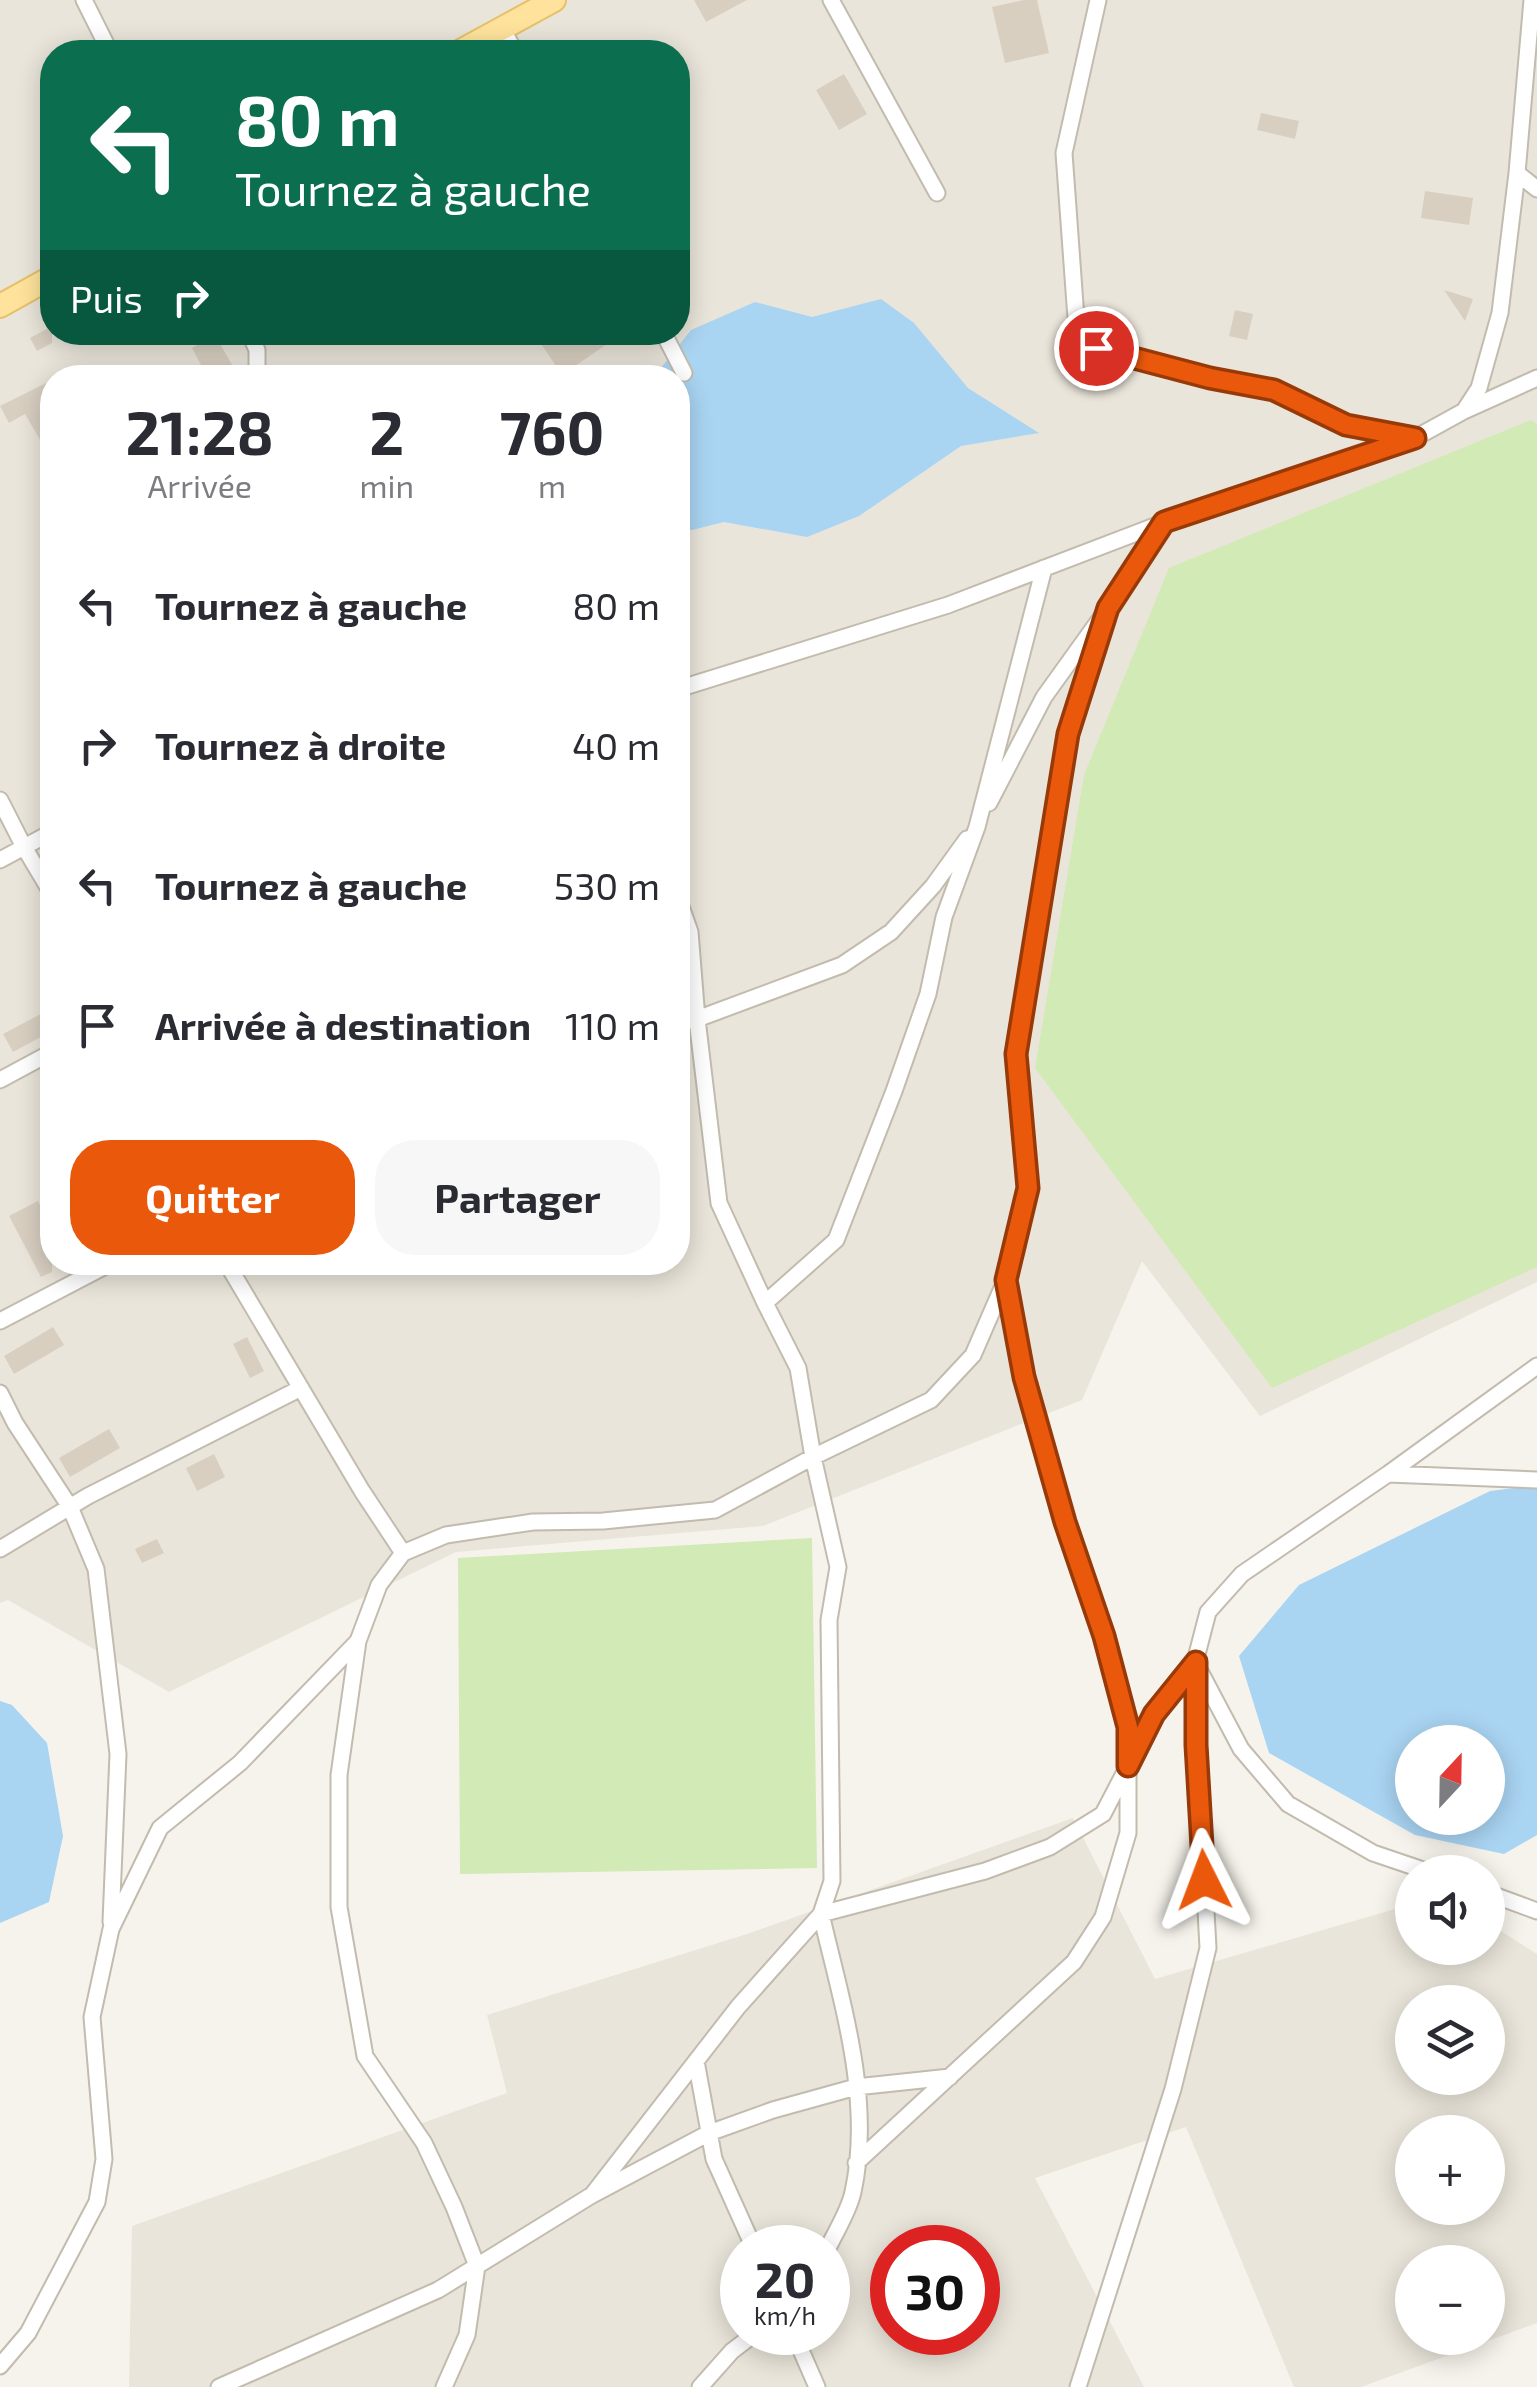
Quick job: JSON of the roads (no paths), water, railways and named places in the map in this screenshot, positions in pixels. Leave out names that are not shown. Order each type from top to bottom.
[{"type":"main road","points":[[480,40],[554,0]]},
{"type":"main road","points":[[0,306],[40,284]]},
{"type":"street","points":[[84,0],[104,40]]},
{"type":"street","points":[[831,0],[937,192]]},
{"type":"street","points":[[1098,0],[1064,152],[1077,332],[1096,348],[1210,378],[1274,390],[1346,425],[1415,438]]},
{"type":"street","points":[[1464,411],[1478,388],[1500,313],[1532,0]]},
{"type":"street","points":[[502,28],[508,40]]},
{"type":"street","points":[[1517,173],[1537,190]]},
{"type":"street","points":[[690,685],[948,604],[1164,522],[1415,438],[1537,378]]},
{"type":"street","points":[[690,1020],[842,965],[891,932],[977,826],[1044,697],[1164,522]]},
{"type":"street","points":[[765,1302],[836,1240],[894,1091],[928,994],[944,917],[977,826],[1044,568]]},
{"type":"street","points":[[444,2387],[468,2334],[477,2266],[424,2143],[365,2056],[339,1907],[339,1775],[358,1641],[380,1585],[403,1553],[446,1536],[533,1522],[603,1521],[715,1510],[931,1400],[973,1355],[1006,1280],[1028,1188],[1016,1054],[1068,734],[1108,608]]},
{"type":"street","points":[[0,800],[40,874]]},
{"type":"street","points":[[0,860],[40,838]]},
{"type":"street","points":[[592,2195],[738,2007],[821,1914],[832,1882],[829,1620],[838,1567],[798,1368],[719,1203],[690,932]]},
{"type":"street","points":[[0,1080],[40,1058]]},
{"type":"street","points":[[0,1321],[89,1275]]},
{"type":"street","points":[[234,1275],[403,1553]]},
{"type":"street","points":[[856,2164],[1074,1962],[1103,1918],[1128,1833],[1128,1727],[1024,1377],[1006,1280]]},
{"type":"street","points":[[1078,2387],[1173,2089],[1208,1948],[1196,1745],[1196,1662],[1208,1612],[1242,1574],[1537,1366]]},
{"type":"street","points":[[0,1549],[70,1507],[301,1388]]},
{"type":"street","points":[[0,1392],[15,1423],[70,1507],[96,1569],[118,1754],[110,1929],[92,2018],[104,2159],[97,2202],[28,2333],[0,2366]]},
{"type":"street","points":[[1388,1474],[1537,1480]]},
{"type":"street","points":[[110,1929],[160,1828],[240,1762],[358,1641]]},
{"type":"street","points":[[821,1914],[985,1871],[1050,1847],[1103,1814],[1154,1714],[1196,1662]]},
{"type":"street","points":[[1196,1662],[1240,1749],[1288,1804],[1373,1852],[1395,1860]]},
{"type":"street","points":[[1505,1900],[1537,1911]]},
{"type":"street","points":[[821,1914],[850,2038],[860,2120],[853,2194],[839,2225]]},
{"type":"street","points":[[696,2061],[714,2159],[744,2225]]},
{"type":"street","points":[[218,2387],[438,2290],[592,2195],[709,2132],[856,2087],[950,2076]]},
{"type":"street","points":[[700,2387],[728,2355]]},
{"type":"street","points":[[803,2355],[818,2387]]},
{"type":"water","points":[[881,299],[914,323],[968,388],[1039,433],[961,446],[859,516],[807,537],[724,522],[690,530],[690,365],[663,365],[679,345],[690,345],[691,330],[755,302],[812,317]]},
{"type":"water","points":[[1537,1485],[1537,1835],[1504,1854],[1415,1835],[1505,1835],[1505,1725],[1395,1725],[1395,1824],[1269,1753],[1239,1656],[1299,1585],[1490,1491]]},
{"type":"water","points":[[0,1701],[12,1705],[47,1743],[63,1836],[49,1902],[0,1923]]}]
